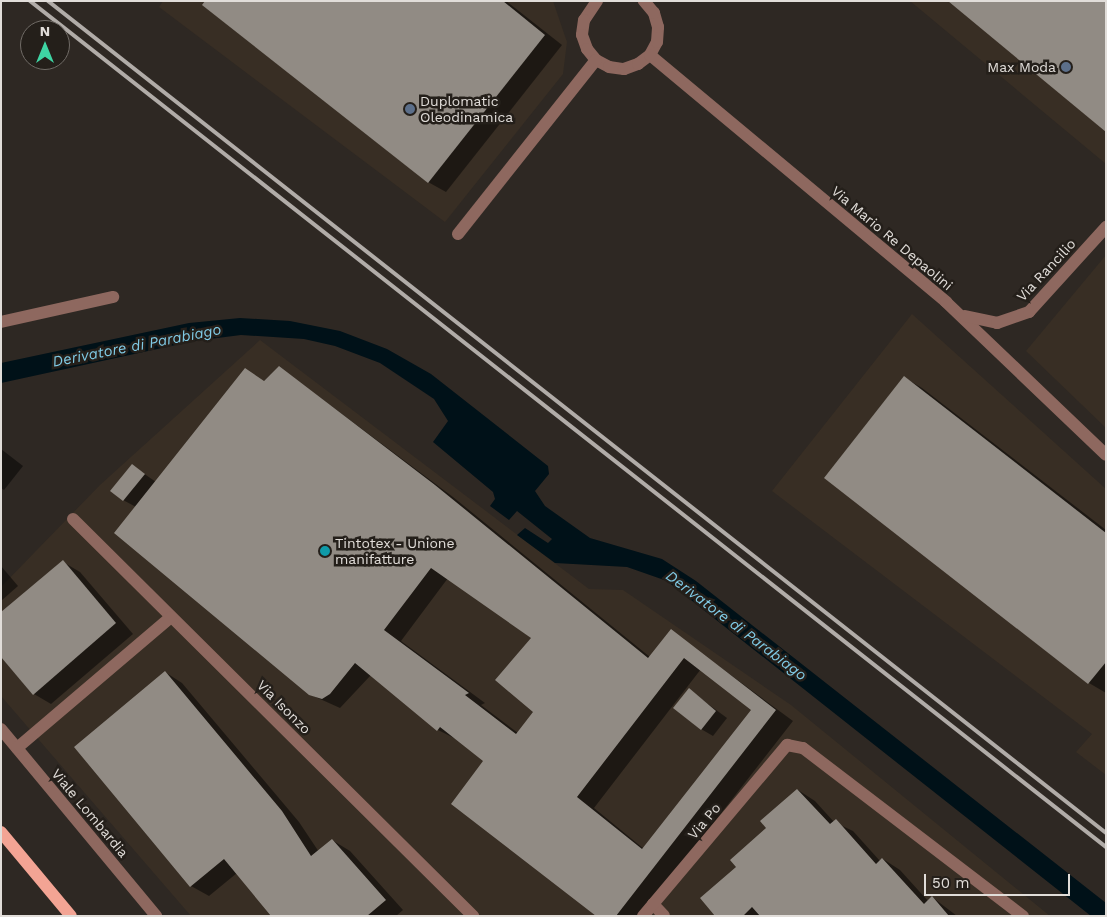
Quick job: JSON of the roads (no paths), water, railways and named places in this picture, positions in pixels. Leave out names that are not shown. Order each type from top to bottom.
[{"type":"main road","points":[[1,832],[71,916]]},
{"type":"street","points":[[591,3],[584,20],[582,34],[586,49],[596,60],[609,67],[624,69],[638,64],[650,55],[657,42],[658,27],[654,13],[645,1]]},
{"type":"street","name":"Via Mario Re Depaolini","points":[[650,55],[946,302],[1106,456]]},
{"type":"street","points":[[458,234],[596,60]]},
{"type":"street","name":"Via Rancilio","points":[[946,302],[965,316],[986,323],[1019,317],[1037,304],[1106,227]]},
{"type":"street","points":[[1,322],[113,297]]},
{"type":"street","name":"Via Isonzo","points":[[73,519],[473,916]]},
{"type":"street","points":[[17,748],[171,616]]},
{"type":"street","name":"Viale Lombardia","points":[[1,729],[156,916]]},
{"type":"street","name":"Via Po","points":[[643,916],[787,745],[803,748],[1023,916]]},
{"type":"street","points":[[653,904],[664,916]]},
{"type":"water","name":"Derivatore di Parabiago","points":[[240,318],[290,321],[340,331],[387,349],[431,374],[548,466],[549,474],[535,491],[545,506],[590,538],[662,559],[696,581],[1106,903],[1106,916],[1091,916],[667,581],[627,567],[555,563],[517,535],[525,528],[548,543],[552,539],[517,511],[509,520],[490,506],[495,499],[493,492],[433,442],[448,421],[434,399],[380,363],[335,346],[304,339],[241,335],[194,341],[1,383],[1,363],[189,323]]},
{"type":"railway","points":[[30,1],[1106,847]]},
{"type":"railway","points":[[48,1],[1106,833]]},
{"type":"place","name":"Max Moda","points":[[1066,67]]},
{"type":"place","name":"Duplomatic Oleodinamica","points":[[410,109]]},
{"type":"place","name":"Tintotex - Unione manifatture","points":[[325,551]]}]
